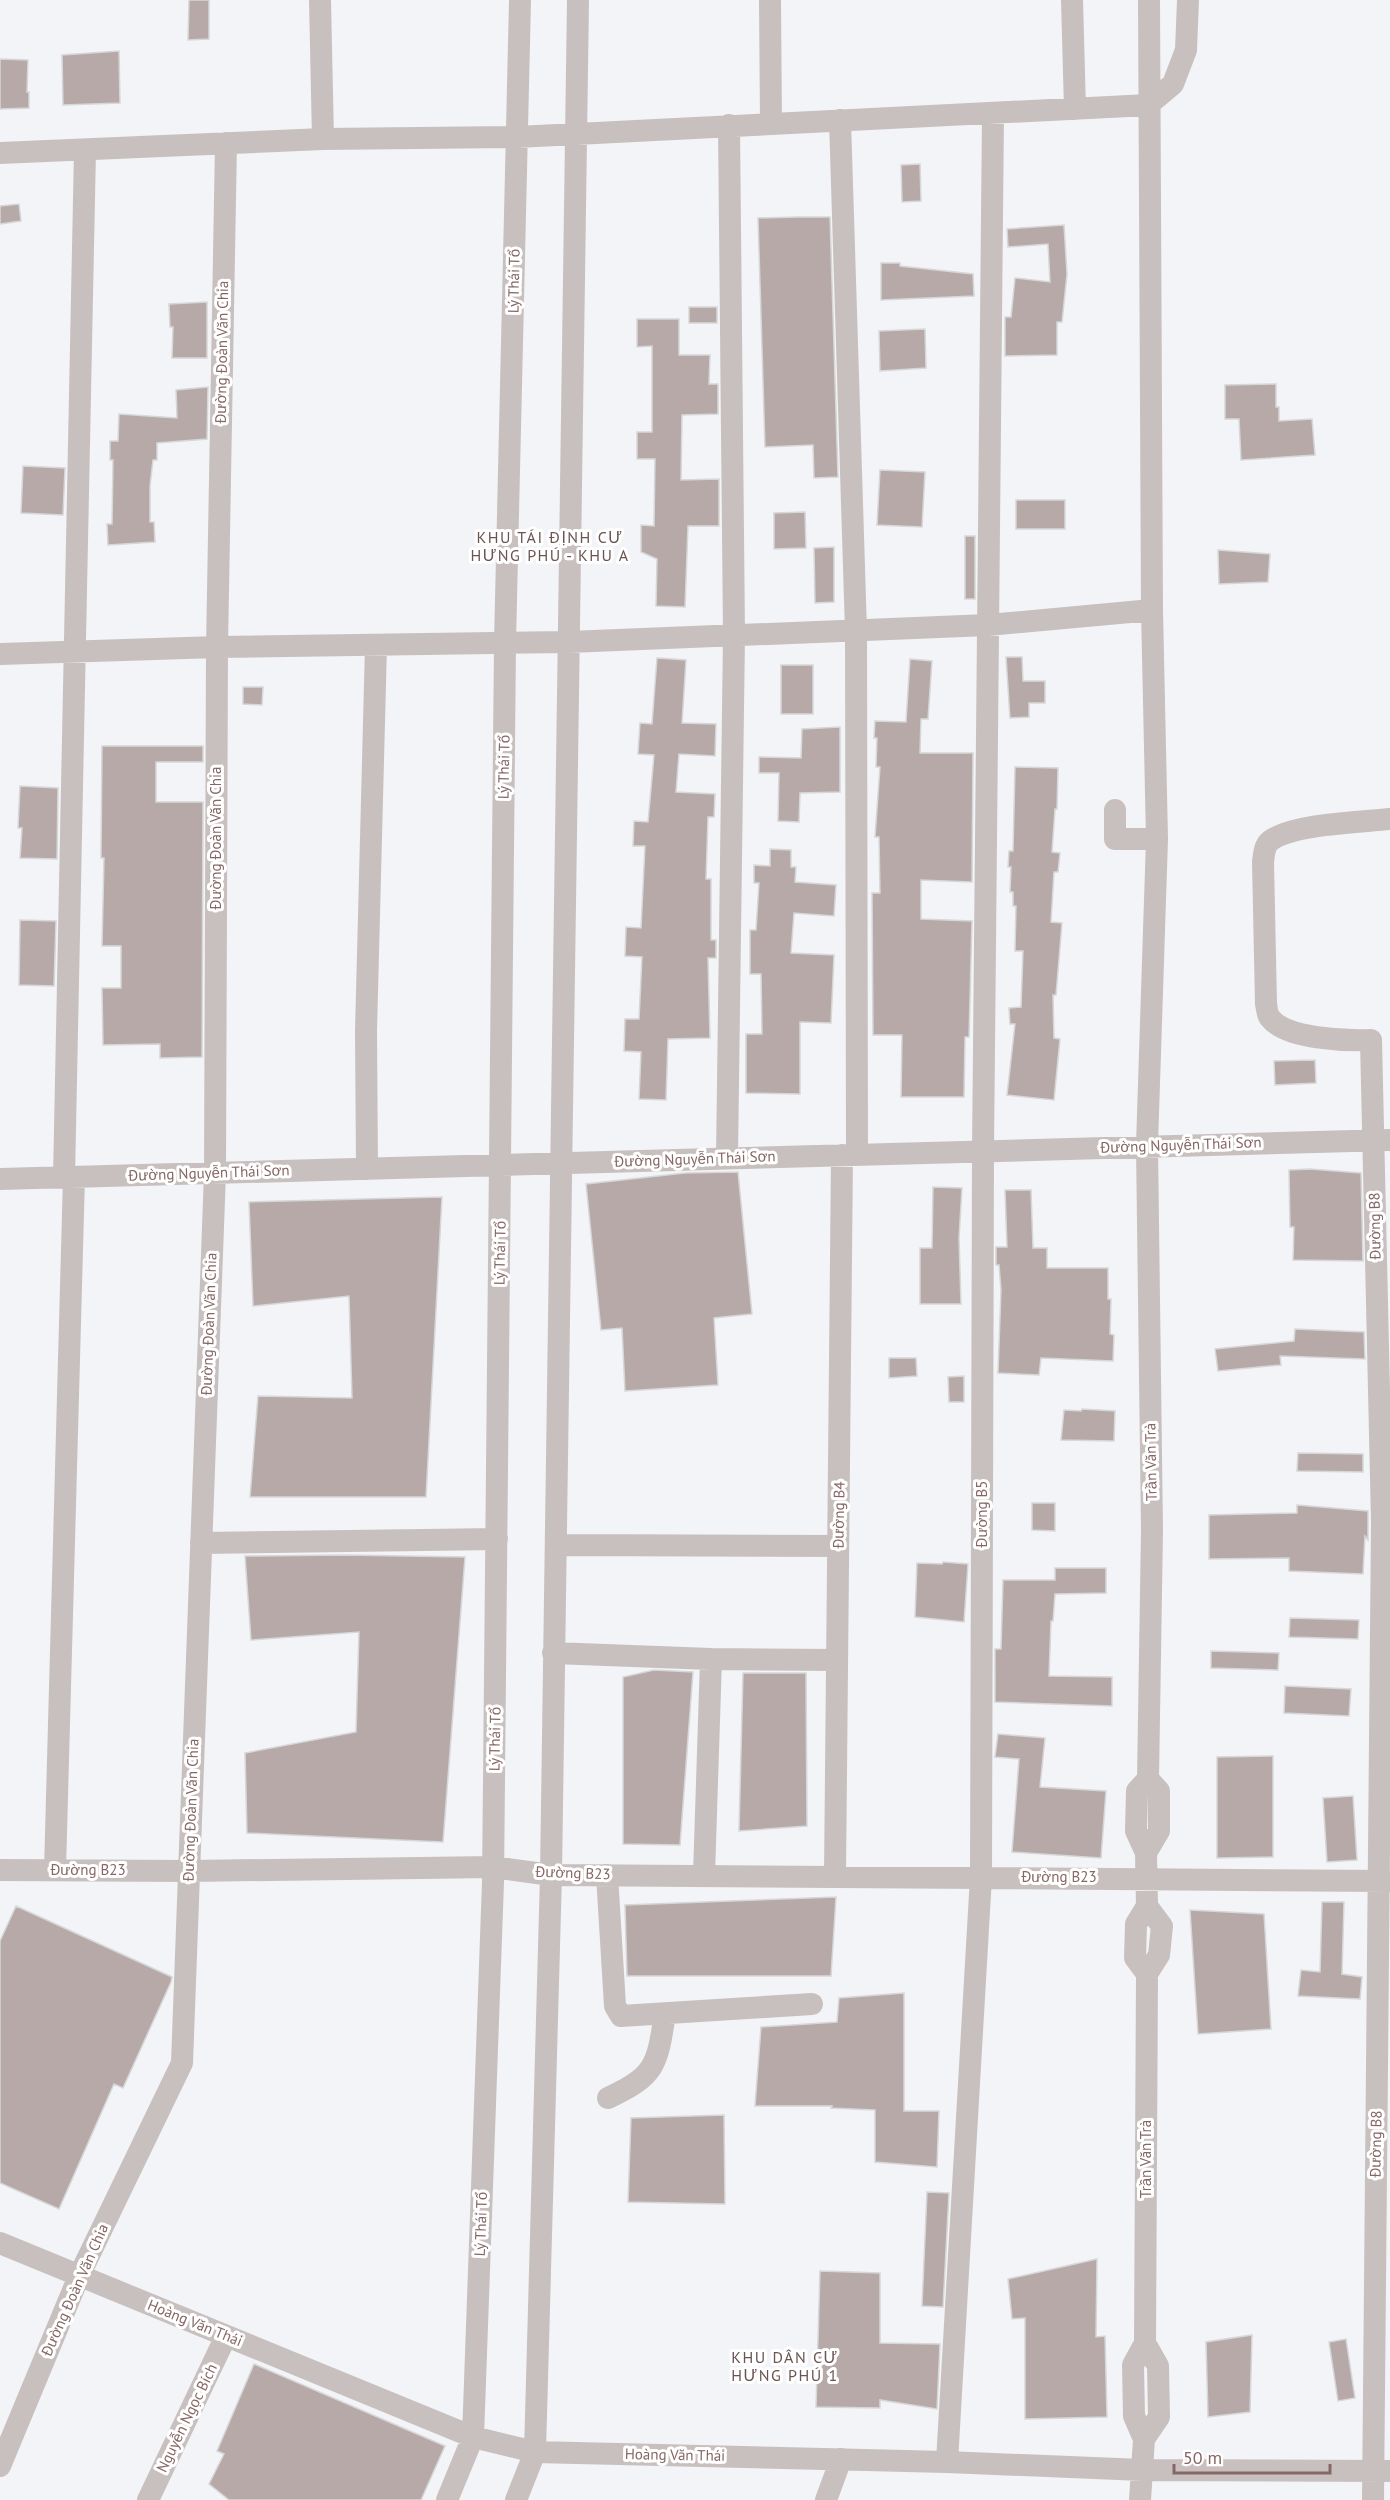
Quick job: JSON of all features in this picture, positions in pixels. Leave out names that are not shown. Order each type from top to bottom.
[{"type":"street","points":[[321,0],[322,139]]},
{"type":"street","name":"Lý Thái Tổ","points":[[447,2500],[473,2437],[494,1867],[505,643],[520,0]]},
{"type":"street","points":[[516,2500],[535,2452],[551,1875],[578,0]]},
{"type":"street","points":[[770,0],[771,123]]},
{"type":"street","points":[[1072,0],[1075,109]]},
{"type":"street","name":"Trần Văn Trà","points":[[1142,2470],[1144,2439],[1134,2416],[1133,2365],[1145,2343],[1147,1974],[1135,1958],[1136,1924],[1148,1906],[1146,1853],[1136,1831],[1137,1791],[1148,1779],[1152,1530],[1147,1145],[1157,839],[1152,610],[1149,0]]},
{"type":"street","points":[[0,153],[322,139],[518,136],[1148,105],[1173,84],[1186,50],[1188,0]]},
{"type":"street","name":"Đường B5","points":[[947,2462],[981,1877],[983,1151],[993,113]]},
{"type":"street","name":"Đường B4","points":[[835,1875],[838,1546],[850,1155],[856,631],[840,120]]},
{"type":"street","points":[[728,1158],[734,635],[729,125]]},
{"type":"street","name":"Đường Đoàn Văn Chia","points":[[0,2466],[79,2276],[182,2063],[215,1173],[218,646],[226,143]]},
{"type":"street","points":[[55,1870],[69,1177],[75,652],[85,150]]},
{"type":"street","points":[[0,654],[218,646],[569,642],[988,625],[1152,610]]},
{"type":"street","points":[[367,1169],[366,1031],[376,645]]},
{"type":"street","points":[[1115,810],[1115,839],[1157,839]]},
{"type":"street","points":[[1381,1039],[1301,1035],[1282,1028],[1269,1017],[1266,1004],[1263,862],[1264,849],[1271,840],[1304,828],[1390,819]]},
{"type":"street","name":"Đường B8","points":[[1373,2500],[1381,2471],[1386,1607],[1382,1522],[1381,1039]]},
{"type":"street","name":"Đường Nguyễn Thái Sơn","points":[[0,1179],[1381,1140]]},
{"type":"street","points":[[201,1543],[497,1539]]},
{"type":"street","points":[[556,1545],[838,1546]]},
{"type":"street","points":[[553,1653],[711,1659],[837,1660]]},
{"type":"street","points":[[704,1875],[711,1659]]},
{"type":"street","name":"Đường B23","points":[[0,1870],[189,1871],[494,1867],[551,1875],[835,1875],[1384,1881]]},
{"type":"street","points":[[607,1875],[618,2012],[626,2017],[812,2004]]},
{"type":"street","points":[[608,2098],[635,2085],[656,2061],[665,2014]]},
{"type":"street","name":"Hoàng Văn Thái","points":[[0,2243],[473,2437],[535,2452],[947,2462],[1142,2470],[1381,2471]]},
{"type":"street","name":"Nguyễn Ngọc Bích","points":[[148,2500],[226,2336]]},
{"type":"street","points":[[826,2500],[842,2459]]},
{"type":"street","points":[[1140,2500],[1142,2470]]},
{"type":"building","points":[[189,0],[209,0],[209,39],[188,40]]},
{"type":"building","points":[[119,51],[120,103],[63,105],[62,55]]},
{"type":"building","points":[[0,59],[28,60],[29,108],[0,109]]},
{"type":"building","points":[[920,164],[921,201],[902,202],[901,165]]},
{"type":"building","points":[[19,204],[21,221],[0,224],[0,206]]},
{"type":"building","points":[[830,217],[838,477],[814,478],[813,445],[765,447],[758,218]]},
{"type":"building","points":[[1064,225],[1067,274],[1062,322],[1057,322],[1057,355],[1005,356],[1005,317],[1011,317],[1015,278],[1050,282],[1048,244],[1008,247],[1007,229]]},
{"type":"building","points":[[881,263],[900,263],[900,266],[973,274],[974,296],[881,300]]},
{"type":"building","points":[[207,302],[207,358],[172,358],[173,327],[170,327],[169,304]]},
{"type":"building","points":[[689,307],[717,307],[717,323],[689,323]]},
{"type":"building","points":[[637,319],[679,319],[679,355],[710,355],[709,384],[718,384],[718,414],[682,415],[681,480],[719,479],[719,526],[688,526],[685,607],[656,606],[657,559],[641,552],[641,525],[654,526],[655,459],[637,459],[637,432],[652,432],[652,346],[637,347]]},
{"type":"building","points":[[925,329],[926,368],[880,371],[879,331]]},
{"type":"building","points":[[1276,384],[1276,407],[1279,407],[1279,421],[1312,419],[1315,455],[1241,460],[1239,419],[1225,419],[1225,385]]},
{"type":"building","points":[[208,387],[207,439],[157,443],[157,460],[153,460],[150,486],[150,522],[154,522],[155,542],[108,545],[107,524],[112,524],[113,460],[110,460],[110,441],[118,441],[119,414],[177,418],[176,390]]},
{"type":"building","points":[[23,466],[65,468],[63,515],[21,513]]},
{"type":"building","points":[[880,470],[925,472],[922,527],[877,525]]},
{"type":"building","points":[[1016,500],[1065,500],[1065,529],[1016,529]]},
{"type":"building","points":[[805,512],[806,548],[774,549],[774,513]]},
{"type":"building","points":[[965,536],[975,536],[975,599],[965,599]]},
{"type":"building","points":[[834,547],[834,602],[815,603],[814,548]]},
{"type":"building","points":[[1218,550],[1270,554],[1268,582],[1219,584]]},
{"type":"building","points":[[1006,657],[1022,657],[1023,681],[1045,681],[1045,703],[1029,703],[1029,717],[1010,718]]},
{"type":"building","points":[[657,658],[686,660],[682,723],[716,724],[715,756],[679,754],[676,792],[715,794],[714,817],[708,817],[706,879],[711,879],[711,940],[716,940],[716,958],[708,958],[710,1038],[668,1039],[666,1100],[639,1099],[641,1052],[624,1051],[625,1019],[639,1019],[642,957],[625,956],[626,927],[641,928],[645,846],[633,846],[634,821],[648,822],[654,755],[638,754],[640,723],[652,724]]},
{"type":"building","points":[[910,659],[932,661],[928,719],[921,719],[920,753],[973,753],[972,882],[921,880],[921,919],[972,921],[969,1037],[965,1037],[964,1097],[901,1097],[902,1035],[873,1035],[872,893],[880,893],[879,837],[875,837],[880,767],[876,767],[875,721],[906,722]]},
{"type":"building","points":[[781,665],[813,665],[813,714],[781,714]]},
{"type":"building","points":[[243,687],[263,687],[262,705],[243,704]]},
{"type":"building","points":[[840,727],[840,792],[800,793],[799,822],[778,821],[779,773],[759,773],[759,757],[801,758],[802,729]]},
{"type":"building","points":[[102,746],[203,746],[203,762],[156,762],[156,802],[203,802],[202,1057],[160,1058],[160,1044],[103,1045],[102,988],[121,988],[121,946],[102,946],[104,858],[101,858]]},
{"type":"building","points":[[1015,767],[1058,768],[1057,809],[1055,809],[1052,852],[1060,853],[1058,872],[1054,872],[1051,922],[1062,923],[1056,995],[1053,995],[1054,1038],[1060,1039],[1054,1100],[1007,1095],[1015,1024],[1010,1024],[1009,1008],[1021,1007],[1023,951],[1015,951],[1016,906],[1013,906],[1013,892],[1010,892],[1011,867],[1008,867],[1009,851],[1013,851]]},
{"type":"building","points":[[20,786],[58,788],[57,859],[20,858],[22,828],[18,828]]},
{"type":"building","points":[[770,849],[791,850],[791,867],[796,867],[795,882],[836,885],[834,916],[794,913],[791,953],[834,955],[831,1023],[800,1022],[800,1094],[746,1093],[746,1034],[762,1034],[761,974],[750,974],[750,930],[756,930],[759,883],[754,883],[754,865],[770,866]]},
{"type":"building","points":[[20,920],[56,921],[54,986],[19,985]]},
{"type":"building","points":[[1315,1060],[1316,1083],[1275,1085],[1274,1061]]},
{"type":"building","points":[[1310,1169],[1361,1173],[1363,1261],[1293,1260],[1294,1227],[1290,1227],[1289,1170]]},
{"type":"building","points":[[738,1172],[752,1314],[714,1318],[718,1385],[625,1391],[622,1328],[601,1330],[586,1184],[685,1173]]},
{"type":"building","points":[[933,1187],[962,1188],[959,1238],[961,1304],[920,1304],[920,1248],[932,1248]]},
{"type":"building","points":[[1005,1190],[1031,1190],[1033,1248],[1047,1248],[1047,1268],[1108,1268],[1108,1299],[1111,1299],[1110,1334],[1114,1335],[1113,1361],[1041,1358],[1039,1375],[998,1373],[1001,1290],[999,1265],[996,1265],[996,1247],[1007,1247]]},
{"type":"building","points":[[442,1197],[426,1497],[250,1497],[258,1396],[352,1398],[349,1296],[253,1306],[249,1202]]},
{"type":"building","points":[[1295,1329],[1364,1332],[1365,1359],[1280,1356],[1281,1365],[1218,1371],[1215,1349],[1294,1341]]},
{"type":"building","points":[[889,1358],[916,1358],[917,1376],[889,1378]]},
{"type":"building","points":[[964,1376],[964,1402],[949,1402],[948,1377]]},
{"type":"building","points":[[1082,1409],[1115,1411],[1114,1441],[1061,1440],[1064,1410],[1081,1411]]},
{"type":"building","points":[[1298,1453],[1363,1454],[1363,1472],[1297,1471]]},
{"type":"building","points":[[1032,1503],[1055,1503],[1055,1531],[1032,1530]]},
{"type":"building","points":[[1297,1505],[1368,1511],[1368,1540],[1365,1536],[1363,1574],[1289,1571],[1289,1558],[1209,1559],[1209,1515],[1297,1513]]},
{"type":"building","points":[[245,1556],[465,1557],[443,1842],[247,1833],[245,1753],[356,1732],[359,1632],[251,1640]]},
{"type":"building","points":[[943,1562],[968,1564],[964,1622],[915,1617],[917,1563],[942,1564]]},
{"type":"building","points":[[1055,1568],[1106,1568],[1106,1593],[1055,1594],[1053,1621],[1051,1621],[1049,1676],[1112,1677],[1112,1706],[995,1702],[995,1649],[1001,1649],[1003,1580],[1055,1580]]},
{"type":"building","points":[[1290,1618],[1359,1620],[1358,1639],[1289,1637]]},
{"type":"building","points":[[1211,1651],[1279,1653],[1278,1670],[1211,1668]]},
{"type":"building","points":[[654,1670],[693,1672],[680,1845],[623,1844],[623,1677]]},
{"type":"building","points":[[743,1673],[806,1673],[807,1826],[739,1831]]},
{"type":"building","points":[[1285,1686],[1351,1689],[1349,1716],[1284,1713]]},
{"type":"building","points":[[998,1734],[1045,1738],[1040,1787],[1106,1791],[1101,1858],[1012,1852],[1019,1759],[995,1757]]},
{"type":"building","points":[[1273,1756],[1273,1857],[1217,1858],[1217,1757]]},
{"type":"building","points":[[1353,1796],[1357,1860],[1327,1862],[1323,1798]]},
{"type":"building","points":[[836,1897],[831,1976],[627,1976],[625,1905]]},
{"type":"building","points":[[1322,1902],[1344,1902],[1342,1974],[1362,1977],[1360,1999],[1298,1996],[1301,1970],[1320,1972]]},
{"type":"building","points":[[16,1906],[172,1977],[123,2088],[114,2084],[59,2209],[0,2183],[0,1941]]},
{"type":"building","points":[[1190,1910],[1264,1914],[1271,2029],[1198,2034]]},
{"type":"building","points":[[904,1993],[904,2111],[939,2111],[937,2167],[875,2162],[875,2110],[831,2108],[832,2106],[755,2106],[761,2027],[837,2022],[839,1998]]},
{"type":"building","points":[[724,2115],[725,2204],[628,2202],[631,2118]]},
{"type":"building","points":[[927,2192],[949,2193],[943,2307],[922,2306]]},
{"type":"building","points":[[1097,2259],[1096,2337],[1105,2336],[1107,2417],[1025,2419],[1025,2318],[1012,2319],[1008,2279]]},
{"type":"building","points":[[820,2271],[880,2273],[880,2343],[940,2344],[937,2409],[880,2400],[880,2408],[816,2407]]},
{"type":"building","points":[[1252,2335],[1250,2412],[1208,2417],[1206,2342]]},
{"type":"building","points":[[1346,2339],[1355,2398],[1338,2401],[1329,2342]]},
{"type":"building","points":[[254,2364],[445,2446],[421,2500],[229,2500],[209,2484],[224,2454],[217,2451]]},
{"type":"district","name":"KHU TÁI ĐỊNH CƯ HƯNG PHÚ - KHU A","points":[[550,546]]},
{"type":"district","name":"KHU DÂN CƯ HƯNG PHÚ 1","points":[[785,2366]]}]
